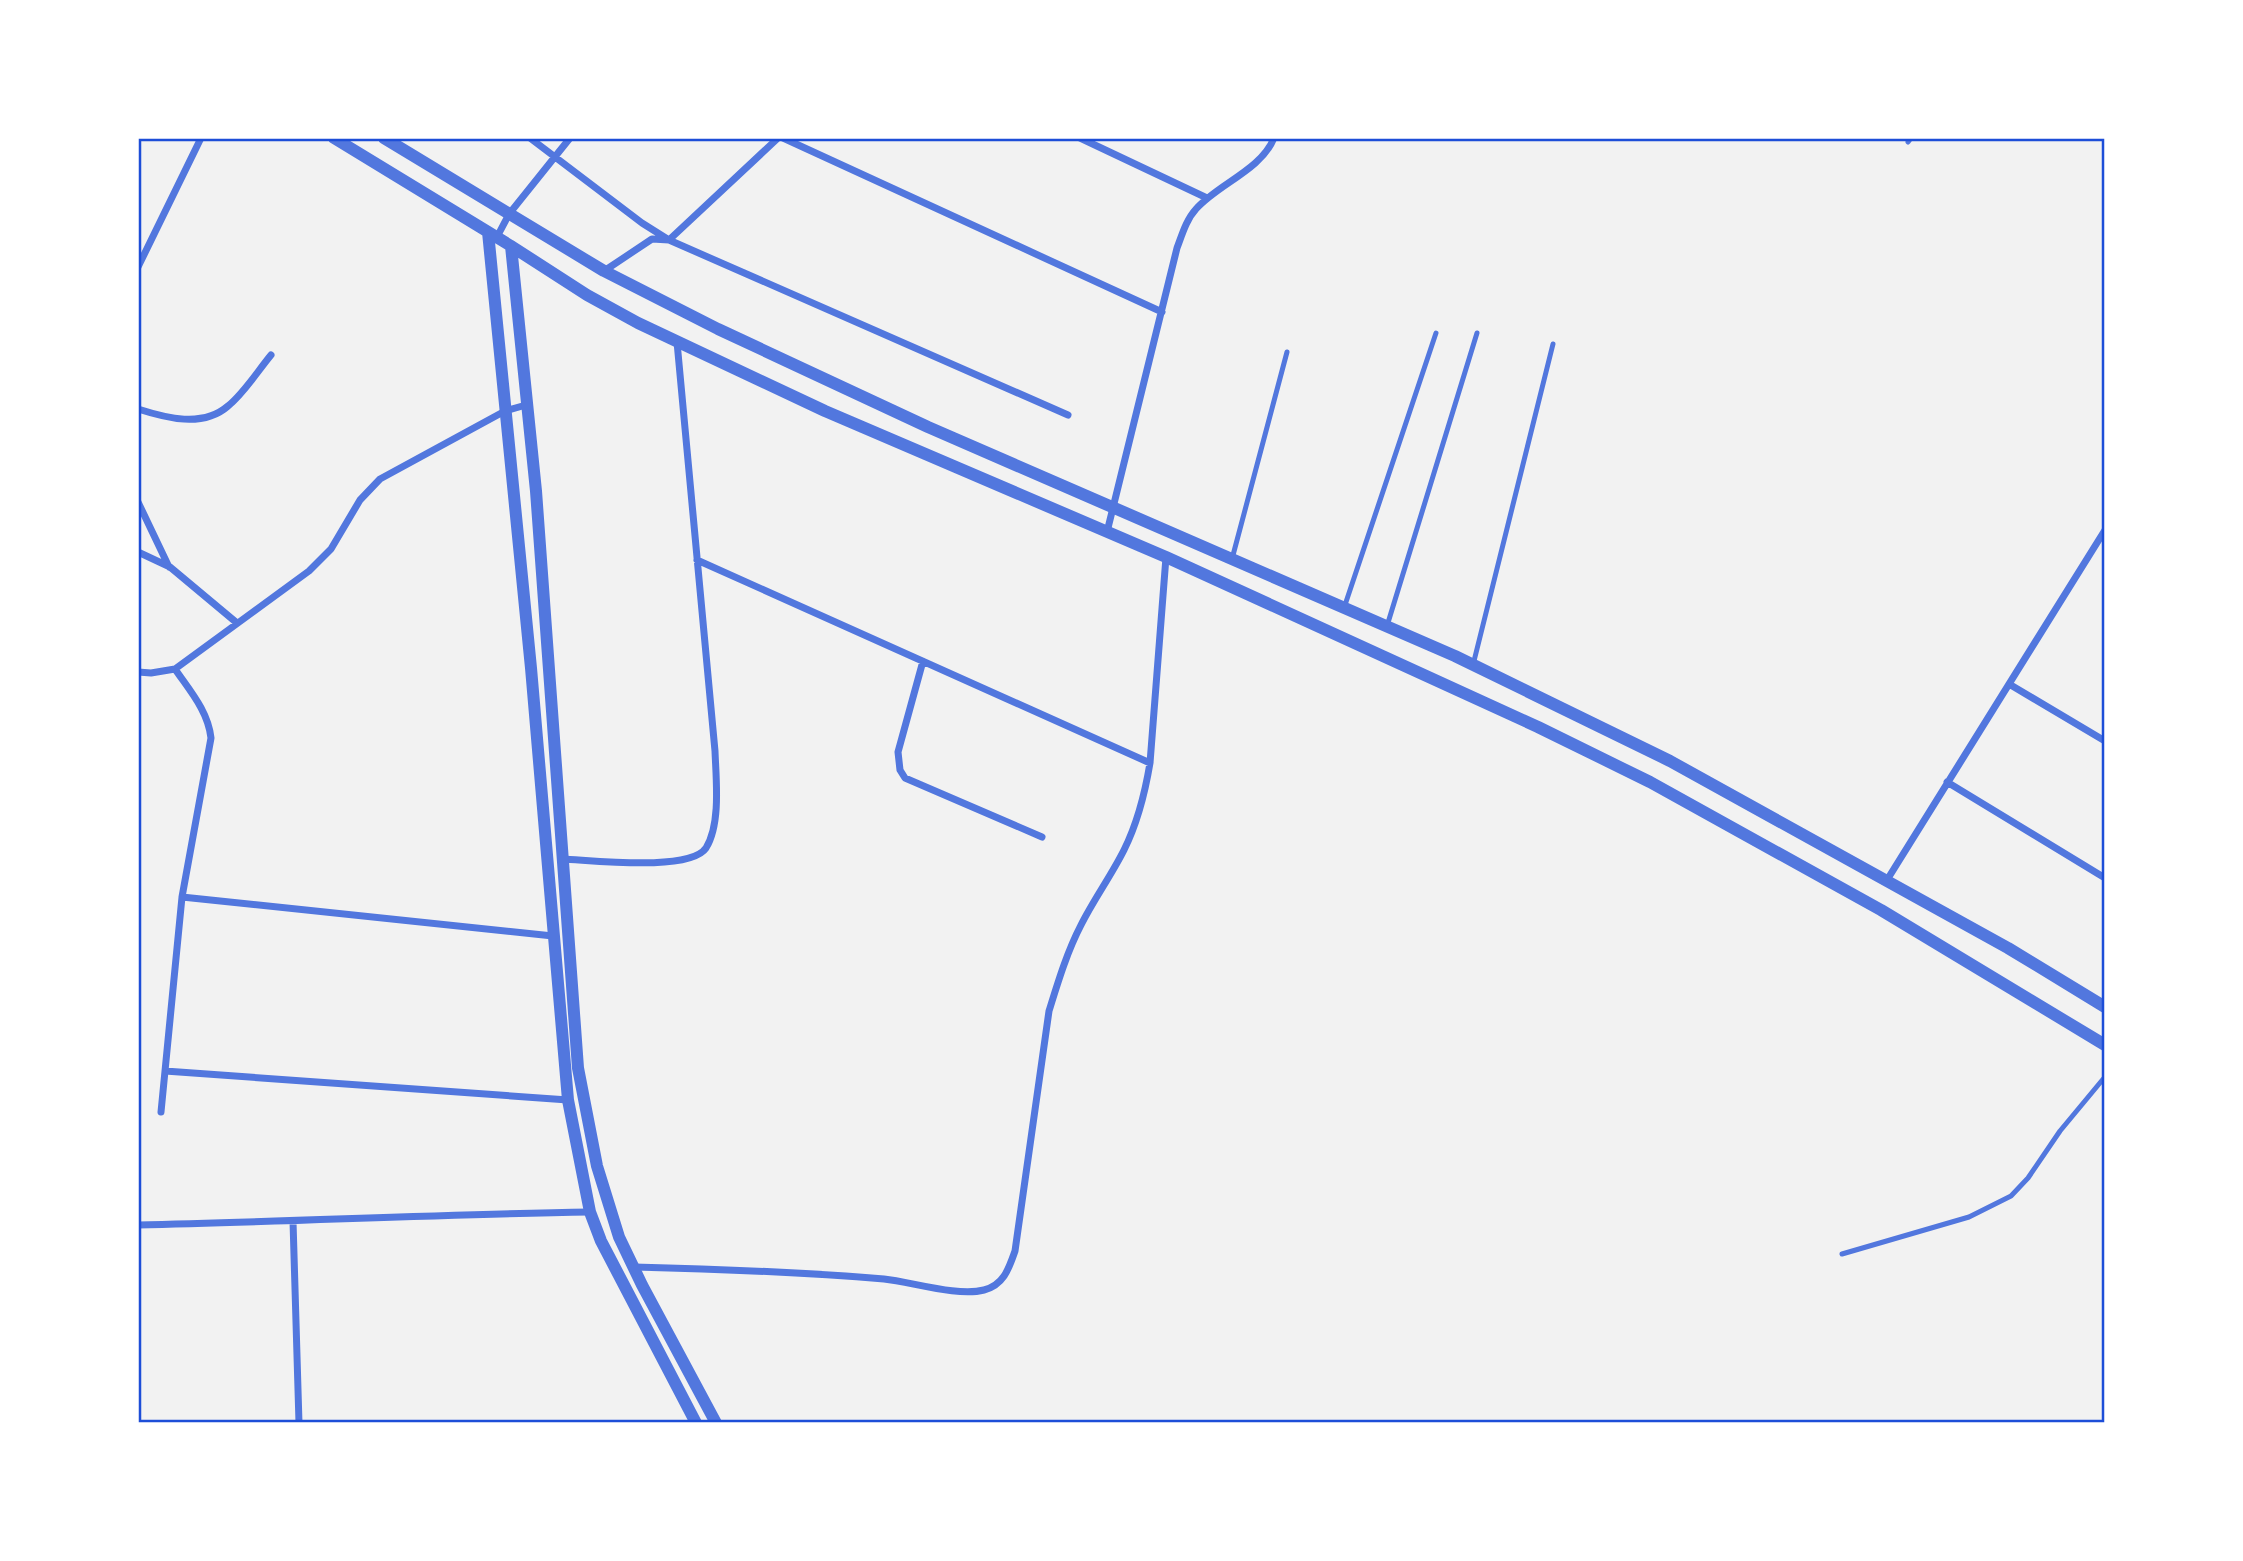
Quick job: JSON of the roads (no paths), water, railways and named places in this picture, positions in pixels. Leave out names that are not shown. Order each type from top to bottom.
[{"type":"street","points":[[138,267],[201,138]]},
{"type":"street","points":[[334,138],[587,295],[638,323],[825,411],[1166,557],[1538,727],[1650,782],[1881,910],[2105,1045]]},
{"type":"street","points":[[384,138],[604,271],[718,329],[915,421],[1473,665],[1670,761],[2008,948],[2105,1007]]},
{"type":"street","points":[[530,138],[642,223],[669,240],[1068,415]]},
{"type":"street","points":[[570,138],[492,235],[505,411],[531,668],[568,1100],[590,1212],[601,1241],[696,1423]]},
{"type":"street","points":[[604,271],[652,239],[669,240],[780,138],[1162,312]]},
{"type":"street","points":[[1080,138],[1207,198]]},
{"type":"street","points":[[1107,532],[1177,248],[1186,224],[1194,210],[1207,198],[1261,157],[1274,138]]},
{"type":"street","points":[[511,246],[536,491],[578,1068],[597,1166],[619,1237],[716,1423]]},
{"type":"street","points":[[563,859],[661,863],[685,861],[698,856],[708,842],[716,801],[715,764],[677,341]]},
{"type":"street","points":[[138,409],[168,419],[205,417],[227,408],[271,355]]},
{"type":"street","points":[[138,672],[175,669],[309,571],[331,549],[359,500],[380,480],[505,411],[526,405]]},
{"type":"street","points":[[138,502],[170,567]]},
{"type":"street","points":[[1887,880],[2105,530]]},
{"type":"street","points":[[138,552],[170,567],[237,623]]},
{"type":"street","points":[[634,1267],[842,1275],[896,1280],[969,1292],[986,1290],[999,1283],[1008,1270],[1015,1251],[1049,1011],[1079,928],[1124,851],[1138,818],[1150,763],[1166,557]]},
{"type":"street","points":[[697,560],[1150,763]]},
{"type":"street","points":[[923,661],[898,752],[900,770],[905,778],[1042,837]]},
{"type":"street","points":[[161,1112],[182,897],[211,738],[209,723],[202,708],[175,669]]},
{"type":"street","points":[[2009,684],[2105,741]]},
{"type":"street","points":[[1948,782],[2105,878]]},
{"type":"street","points":[[182,897],[553,936]]},
{"type":"street","points":[[165,1071],[568,1100]]},
{"type":"street","points":[[138,1225],[590,1212]]},
{"type":"street","points":[[293,1222],[299,1423]]},
{"type":"lane","points":[[1344,608],[1436,333]]},
{"type":"lane","points":[[1387,626],[1478,333]]},
{"type":"lane","points":[[1473,665],[1553,344]]},
{"type":"lane","points":[[1232,559],[1287,352]]},
{"type":"lane","points":[[1842,1254],[1969,1217],[2011,1196],[2028,1178],[2060,1131],[2105,1077]]}]
